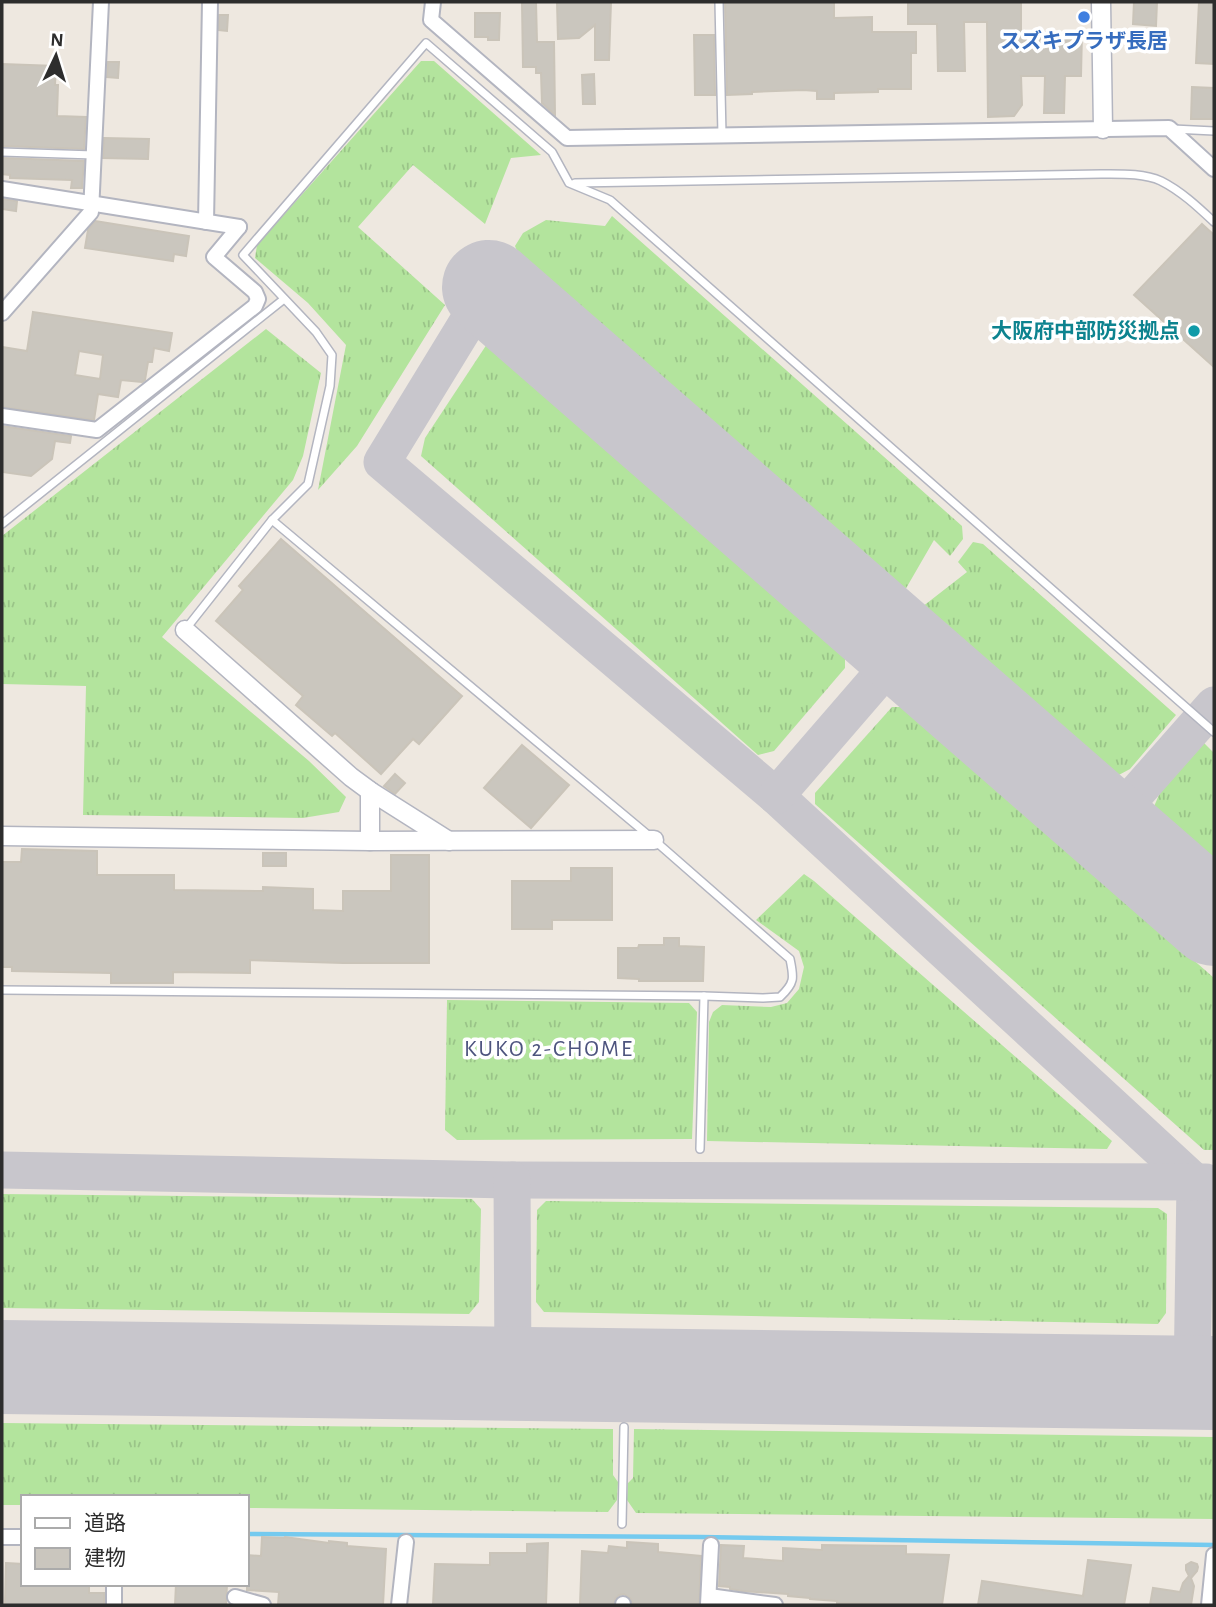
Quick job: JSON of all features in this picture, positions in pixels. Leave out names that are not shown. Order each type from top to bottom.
[{"type":"street","points":[[2,313],[91,212],[101,2]]},
{"type":"street","points":[[206,222],[211,2]]},
{"type":"street","points":[[433,2],[431,20],[567,138],[1169,128],[1214,169]]},
{"type":"street","points":[[1101,2],[1103,129]]},
{"type":"street","points":[[2,189],[239,227],[214,257],[255,292],[258,299],[255,306],[97,430],[2,415]]},
{"type":"street","points":[[185,630],[351,777],[449,841]]},
{"type":"street","points":[[370,791],[370,841]]},
{"type":"street","points":[[2,836],[370,841],[654,840]]},
{"type":"street","points":[[2,1537],[21,1537]]},
{"type":"street","points":[[399,1605],[405,1542]]},
{"type":"street","points":[[711,1545],[708,1601],[775,1605]]},
{"type":"street","points":[[1209,1605],[1214,1555]]},
{"type":"street","points":[[114,1586],[114,1605]]},
{"type":"street","points":[[235,1597],[263,1605]]},
{"type":"lane","points":[[719,2],[722,135]]},
{"type":"lane","points":[[185,630],[272,520],[308,484],[330,386],[332,355],[316,332],[243,255],[426,43],[552,152],[569,183],[610,200],[1214,732]]},
{"type":"lane","points":[[1169,128],[1214,131]]},
{"type":"lane","points":[[2,152],[94,155]]},
{"type":"lane","points":[[569,183],[1134,175],[1160,180],[1190,200],[1214,222]]},
{"type":"lane","points":[[2,524],[284,299]]},
{"type":"lane","points":[[2,989],[763,998],[780,997],[791,987],[793,975],[790,959],[654,840],[272,520]]},
{"type":"lane","points":[[700,1149],[704,996]]},
{"type":"lane","points":[[622,1524],[624,1427]]},
{"type":"green space","points":[[421,61],[434,61],[541,155],[511,158],[485,224],[413,165],[358,227],[445,305],[357,446],[318,490],[346,345],[308,303],[255,258],[257,245]]},
{"type":"green space","points":[[612,216],[962,526],[963,539],[950,556],[934,540],[901,597],[519,256],[515,246],[523,233],[546,220],[605,226]]},
{"type":"green space","points":[[266,329],[321,373],[303,456],[293,480],[162,637],[309,761],[346,797],[339,812],[303,818],[83,815],[86,686],[2,684],[2,536]]},
{"type":"green space","points":[[487,344],[845,655],[845,668],[774,751],[758,755],[421,456],[425,438]]},
{"type":"green space","points":[[973,542],[983,544],[1176,715],[1130,769],[1115,777],[1105,772],[922,607],[967,572],[958,562]]},
{"type":"green space","points":[[892,707],[906,707],[1214,978],[1214,1150],[1204,1150],[815,804],[815,793]]},
{"type":"green space","points":[[1204,743],[1214,753],[1214,870],[1165,827],[1152,811],[1162,788]]},
{"type":"green space","points":[[804,874],[1112,1141],[1107,1149],[707,1141],[709,1022],[713,1012],[722,1005],[771,1007],[787,1003],[799,989],[804,967],[799,951],[756,920]]},
{"type":"green space","points":[[447,1000],[689,1003],[697,1012],[692,1139],[457,1140],[445,1130]]},
{"type":"green space","points":[[2,1194],[472,1199],[481,1209],[479,1302],[469,1314],[2,1308]]},
{"type":"green space","points":[[546,1201],[1158,1208],[1167,1214],[1166,1313],[1158,1324],[544,1312],[536,1302],[537,1210]]},
{"type":"green space","points":[[2,1423],[613,1429],[613,1475],[618,1482],[617,1500],[608,1512],[248,1508],[248,1495],[21,1495],[21,1505],[2,1505]]},
{"type":"green space","points":[[634,1429],[1214,1437],[1214,1519],[636,1513],[627,1500],[628,1483],[633,1478]]},
{"type":"building","points":[[522,2],[536,2],[537,42],[554,42],[555,115],[542,103],[541,73],[536,73],[536,67],[523,67]]},
{"type":"building","points":[[557,2],[611,2],[609,60],[595,60],[595,25],[579,38],[558,39]]},
{"type":"building","points":[[725,2],[834,2],[834,18],[872,17],[872,32],[916,32],[916,53],[911,53],[911,89],[834,93],[834,99],[817,99],[817,91],[803,90],[727,95]]},
{"type":"building","points":[[908,2],[1021,2],[1021,33],[1082,32],[1081,76],[1065,76],[1064,113],[1044,113],[1045,76],[1021,76],[1022,105],[1014,116],[988,117],[987,22],[964,22],[965,71],[938,71],[937,24],[908,24]]},
{"type":"building","points":[[1134,2],[1157,2],[1156,26],[1133,24]]},
{"type":"building","points":[[1199,2],[1214,2],[1214,64],[1196,63]]},
{"type":"building","points":[[475,13],[500,13],[499,40],[475,37]]},
{"type":"building","points":[[219,15],[228,15],[227,31],[219,30]]},
{"type":"building","points":[[694,35],[714,35],[715,95],[695,95]]},
{"type":"building","points":[[108,62],[119,62],[118,78],[107,77]]},
{"type":"building","points":[[2,64],[56,66],[57,116],[86,117],[84,149],[3,146]]},
{"type":"building","points":[[594,74],[595,104],[583,104],[582,75]]},
{"type":"building","points":[[1192,87],[1214,88],[1214,119],[1191,119]]},
{"type":"building","points":[[104,138],[149,139],[148,159],[103,158]]},
{"type":"building","points":[[3,158],[84,161],[82,188],[71,188],[72,180],[10,178],[10,175],[2,174]]},
{"type":"building","points":[[3,199],[17,201],[16,211],[2,209]]},
{"type":"building","points":[[95,221],[189,236],[186,256],[174,254],[173,261],[85,248],[88,230]]},
{"type":"building","name":"大阪府中部防災拠点","points":[[1202,224],[1214,235],[1214,367],[1134,295]]},
{"type":"building","points":[[33,312],[172,333],[169,351],[154,348],[145,380],[121,380],[118,397],[98,394],[94,420],[2,407],[2,347],[27,351]],"holes":[[[79,351],[103,355],[100,379],[75,375]]]},
{"type":"building","points":[[2,426],[71,436],[70,443],[55,441],[52,459],[31,476],[2,472]]},
{"type":"building","points":[[281,539],[462,696],[419,744],[413,739],[381,774],[335,733],[332,736],[296,705],[303,696],[216,621],[243,590],[239,586]]},
{"type":"building","points":[[522,745],[569,785],[531,828],[484,788]]},
{"type":"building","points":[[395,774],[405,783],[395,794],[384,786]]},
{"type":"building","points":[[22,849],[97,851],[97,875],[174,875],[174,890],[263,891],[263,887],[313,889],[313,910],[343,911],[343,891],[391,891],[391,855],[429,855],[429,963],[250,960],[250,973],[173,972],[173,983],[111,983],[111,973],[12,971],[12,967],[2,967],[2,862],[21,862]]},
{"type":"building","points":[[263,853],[286,853],[286,866],[263,866]]},
{"type":"building","points":[[571,868],[612,868],[612,920],[552,920],[552,929],[512,929],[512,881],[571,881]]},
{"type":"building","points":[[664,938],[679,938],[679,946],[704,947],[703,981],[639,981],[618,978],[618,948],[664,945]]},
{"type":"building","points":[[262,1537],[329,1541],[347,1543],[347,1546],[386,1549],[383,1605],[278,1605],[279,1592],[247,1590],[248,1555],[261,1556]]},
{"type":"building","points":[[627,1542],[658,1544],[658,1552],[701,1556],[699,1605],[633,1605],[631,1599],[624,1594],[615,1599],[613,1605],[580,1605],[582,1551],[608,1553],[609,1546],[627,1548]]},
{"type":"building","points":[[548,1543],[546,1605],[433,1605],[435,1564],[490,1565],[490,1553],[527,1553],[527,1544]]},
{"type":"building","points":[[721,1545],[744,1546],[743,1558],[783,1561],[783,1548],[822,1550],[822,1545],[906,1546],[906,1554],[949,1555],[942,1605],[837,1603],[788,1594],[730,1589],[719,1586]]},
{"type":"building","points":[[1088,1560],[1131,1565],[1124,1605],[978,1605],[982,1581],[1083,1596]]},
{"type":"building","points":[[1191,1562],[1198,1567],[1191,1578],[1194,1586],[1191,1605],[1150,1605],[1153,1588],[1180,1592],[1189,1576],[1186,1565]]},
{"type":"building","points":[[6,1563],[21,1564],[21,1586],[89,1586],[89,1593],[104,1593],[104,1605],[5,1605]]},
{"type":"building","points":[[176,1586],[227,1586],[226,1605],[175,1605]]},
{"type":"waterway","points":[[248,1534],[700,1537],[1214,1545]]},
{"type":"taxiway","points":[[489,287],[382,462],[776,796],[1195,1182],[1192,1382]]},
{"type":"taxiway","points":[[776,796],[904,648]]},
{"type":"taxiway","points":[[1108,825],[1214,705]]},
{"type":"taxiway","points":[[2,1170],[512,1180],[1206,1182]]},
{"type":"taxiway","points":[[512,1180],[513,1373]]},
{"type":"runway","points":[[489,287],[1214,919]]},
{"type":"runway","points":[[2,1367],[1214,1383]]},
{"type":"place","name":"スズキプラザ長居","points":[[1084,17]]},
{"type":"place","name":"大阪府中部防災拠点","points":[[1194,331]]},
{"type":"district","name":"KUKO 2-CHOME","points":[[549,1049]]}]
